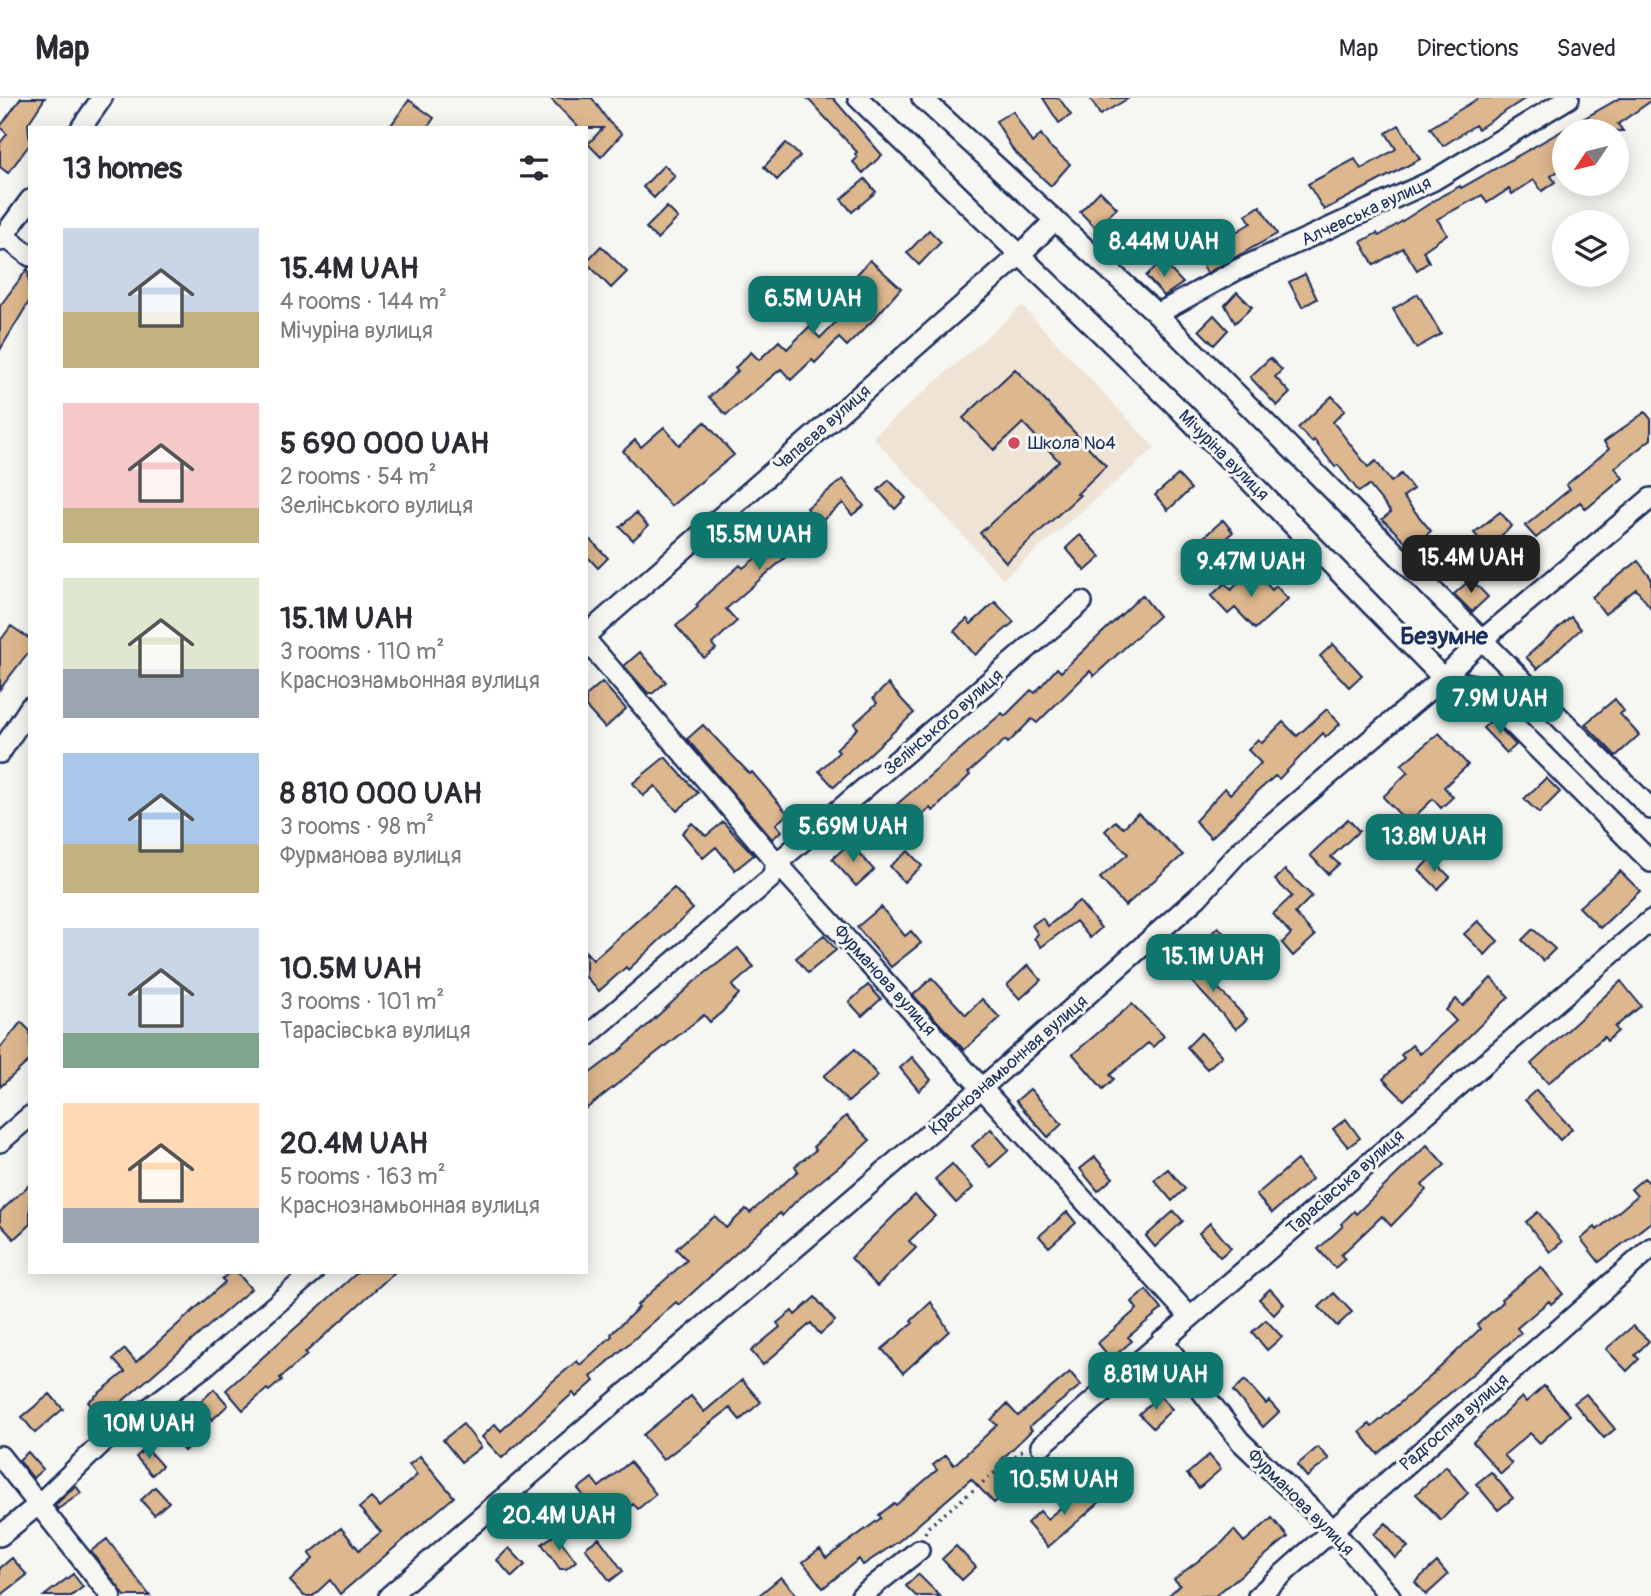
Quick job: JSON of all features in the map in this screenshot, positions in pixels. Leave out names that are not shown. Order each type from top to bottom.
[{"type":"street","points":[[82,126],[102,98]]},
{"type":"street","name":"Мічуріна вулиця","points":[[858,98],[1180,410],[1443,678],[1474,685],[1651,862]]},
{"type":"street","name":"Алчевська вулиця","points":[[1157,314],[1237,270],[1434,180],[1569,98]]},
{"type":"street","points":[[934,101],[1055,220],[1157,314],[1651,809]]},
{"type":"street","points":[[28,203],[2,239],[28,255]]},
{"type":"street","name":"Чапаєва вулиця","points":[[588,635],[1021,254],[1055,220]]},
{"type":"street","name":"Краснознамьонная вулиця","points":[[389,1596],[983,1087],[1197,898],[1240,851],[1443,678],[1482,640],[1651,498]]},
{"type":"street","name":"Зелінського вулиця","points":[[588,1035],[771,878],[777,863],[1082,602]]},
{"type":"street","name":"Фурманова вулиця","points":[[588,639],[777,863],[1189,1316]]},
{"type":"street","points":[[0,753],[28,710]]},
{"type":"street","name":"Тарасівська вулиця","points":[[1041,1446],[1651,920]]},
{"type":"street","points":[[0,1142],[28,1118]]},
{"type":"street","name":"Радгоспна вулиця","points":[[1258,1596],[1651,1248]]},
{"type":"street","points":[[0,1536],[39,1504],[101,1444],[204,1367],[311,1274]]},
{"type":"street","name":"Фурманова вулиця","points":[[1162,1340],[1240,1441],[1332,1529],[1390,1596]]},
{"type":"street","points":[[0,1456],[111,1596]]},
{"type":"street","points":[[861,1596],[919,1550]]},
{"type":"path","points":[[919,1550],[928,1527],[1022,1448],[1041,1446]]},
{"type":"shaded area","name":"Школа №4","points":[[1022,306],[1155,448],[1003,579],[873,437]]},
{"type":"building","points":[[21,98],[45,98],[28,124],[28,147],[8,173],[0,167],[0,143],[7,134],[0,127]]},
{"type":"building","points":[[550,98],[592,98],[609,122],[622,134],[601,157],[588,144],[603,128],[577,126]]},
{"type":"building","points":[[807,98],[833,98],[882,155],[863,173],[853,162],[857,158],[857,152]]},
{"type":"building","points":[[1043,98],[1059,98],[1071,115],[1059,123]]},
{"type":"building","points":[[1090,98],[1129,98],[1100,115]]},
{"type":"building","points":[[1479,98],[1526,98],[1478,129],[1475,125],[1443,146],[1430,128]]},
{"type":"building","points":[[1620,98],[1651,98],[1651,101],[1625,119],[1583,119]]},
{"type":"building","points":[[409,100],[434,118],[428,126],[390,126]]},
{"type":"building","points":[[1013,111],[1032,143],[1041,134],[1049,146],[1070,164],[1051,186],[1013,150],[996,121]]},
{"type":"building","points":[[1399,125],[1420,159],[1324,210],[1308,184],[1355,159],[1361,169],[1396,149],[1386,133]]},
{"type":"building","points":[[1552,136],[1552,184],[1542,191],[1534,180],[1512,194],[1509,189],[1487,203],[1482,195],[1437,219],[1447,234],[1423,251],[1429,262],[1417,270],[1403,248],[1374,265],[1361,242],[1377,233],[1379,236],[1443,195],[1460,186],[1461,188]]},
{"type":"building","points":[[786,143],[800,156],[777,180],[764,167]]},
{"type":"building","points":[[664,165],[675,176],[654,198],[643,187]]},
{"type":"building","points":[[865,179],[876,192],[852,212],[841,199]]},
{"type":"building","points":[[1100,191],[1117,208],[1096,228],[1080,212]]},
{"type":"building","points":[[1260,206],[1277,234],[1207,273],[1197,255],[1251,223],[1246,215]]},
{"type":"building","points":[[667,207],[678,218],[657,239],[646,228]]},
{"type":"building","points":[[929,230],[941,242],[919,265],[907,253]]},
{"type":"building","points":[[601,246],[627,272],[611,288],[588,264],[588,260]]},
{"type":"building","points":[[870,260],[901,288],[874,319],[847,346],[839,338],[815,363],[812,360],[791,380],[781,369],[726,415],[709,397],[738,371],[735,368],[751,352],[759,360],[779,341],[787,349],[809,327],[820,338],[844,314],[822,293],[834,280],[844,289]]},
{"type":"building","points":[[1162,261],[1183,283],[1164,296],[1146,276]]},
{"type":"building","points":[[28,268],[28,303],[0,350],[0,306]]},
{"type":"building","points":[[1305,274],[1317,299],[1302,307],[1289,282]]},
{"type":"building","points":[[1237,292],[1252,307],[1235,323],[1225,305]]},
{"type":"building","points":[[1418,294],[1441,334],[1416,348],[1393,309]]},
{"type":"building","points":[[1214,315],[1228,330],[1214,345],[1199,330]]},
{"type":"building","points":[[1270,358],[1282,370],[1275,377],[1290,393],[1277,406],[1250,377]]},
{"type":"building","points":[[1015,369],[1106,466],[1077,494],[1080,495],[1006,562],[980,533],[1059,461],[1023,423],[994,450],[963,418]]},
{"type":"building","points":[[1332,396],[1345,410],[1333,422],[1368,467],[1376,461],[1391,482],[1401,474],[1413,489],[1403,497],[1431,531],[1412,548],[1382,519],[1391,512],[1369,485],[1359,492],[1338,465],[1335,467],[1314,440],[1312,442],[1298,428]]},
{"type":"building","points":[[1645,412],[1651,419],[1651,439],[1615,468],[1623,478],[1586,509],[1580,502],[1536,538],[1525,526],[1570,489],[1566,485],[1609,449],[1604,442]]},
{"type":"building","points":[[705,422],[734,455],[671,506],[623,451],[635,440],[641,447],[664,427],[679,445]]},
{"type":"building","points":[[1178,475],[1191,489],[1168,510],[1155,495]]},
{"type":"building","points":[[843,479],[864,506],[852,515],[843,503],[806,534],[814,543],[801,555],[795,549],[726,609],[737,621],[712,644],[716,649],[704,658],[676,626],[698,607],[696,605],[709,592],[740,565],[743,568],[766,550],[809,511],[807,508]]},
{"type":"building","points":[[889,480],[906,498],[895,509],[878,490]]},
{"type":"building","points":[[1500,512],[1512,526],[1487,548],[1474,533]]},
{"type":"building","points":[[636,513],[648,526],[633,540],[620,527]]},
{"type":"building","points":[[1223,520],[1233,532],[1208,554],[1198,542]]},
{"type":"building","points":[[1080,535],[1101,557],[1085,571],[1066,548]]},
{"type":"building","points":[[588,537],[608,558],[598,568],[588,557]]},
{"type":"building","points":[[1638,561],[1651,578],[1651,608],[1636,589],[1605,614],[1592,597]]},
{"type":"building","points":[[1253,569],[1272,590],[1276,586],[1288,599],[1255,629],[1235,608],[1228,614],[1211,596],[1225,583],[1231,590]]},
{"type":"building","points":[[1471,579],[1488,597],[1472,612],[1454,594]]},
{"type":"building","points":[[1142,595],[1159,616],[1094,676],[1090,671],[1037,723],[1032,719],[1008,743],[1005,740],[968,773],[970,775],[933,811],[930,808],[906,831],[888,812],[1002,713],[1005,716],[1031,690],[1035,693],[1057,668],[1061,672]]},
{"type":"building","points":[[995,602],[1014,622],[975,655],[954,631],[967,619],[971,624]]},
{"type":"building","points":[[1571,617],[1581,629],[1537,669],[1526,657]]},
{"type":"building","points":[[11,626],[28,638],[28,653],[0,689],[0,641]]},
{"type":"building","points":[[1333,644],[1362,675],[1349,687],[1320,656]]},
{"type":"building","points":[[640,652],[666,682],[653,693],[648,693],[624,666]]},
{"type":"building","points":[[602,682],[626,709],[605,728],[588,709],[588,694]]},
{"type":"building","points":[[888,684],[914,713],[834,787],[819,771],[839,752],[836,749],[858,728],[854,724],[877,703],[873,698]]},
{"type":"building","points":[[1615,699],[1624,711],[1620,714],[1639,735],[1616,756],[1585,724]]},
{"type":"building","points":[[1327,709],[1340,724],[1326,737],[1323,733],[1279,779],[1275,776],[1211,838],[1195,821],[1225,788],[1230,794],[1261,763],[1248,750],[1258,739],[1262,743],[1283,722],[1297,736]]},
{"type":"building","points":[[1492,720],[1516,745],[1507,753],[1483,728]]},
{"type":"building","points":[[703,725],[750,774],[752,772],[788,814],[776,824],[782,831],[772,839],[687,739]]},
{"type":"building","points":[[1439,733],[1468,765],[1444,787],[1453,797],[1441,808],[1433,799],[1408,823],[1383,797],[1408,772],[1401,765]]},
{"type":"building","points":[[665,757],[698,793],[677,811],[655,786],[643,796],[633,783]]},
{"type":"building","points":[[1546,778],[1560,792],[1539,813],[1524,799]]},
{"type":"building","points":[[1138,813],[1183,855],[1125,906],[1100,878],[1128,854],[1105,831],[1115,821],[1123,828]]},
{"type":"building","points":[[1348,819],[1359,831],[1331,857],[1339,864],[1328,874],[1310,855]]},
{"type":"building","points":[[723,822],[754,855],[735,870],[716,847],[703,858],[682,833],[692,823],[706,836]]},
{"type":"building","points":[[850,843],[874,870],[856,886],[832,859]]},
{"type":"building","points":[[908,851],[922,866],[904,882],[890,866]]},
{"type":"building","points":[[1431,858],[1450,877],[1438,889],[1419,870]]},
{"type":"building","points":[[1285,870],[1312,896],[1295,913],[1315,936],[1293,956],[1282,943],[1291,934],[1273,914],[1292,896],[1275,880]]},
{"type":"building","points":[[1620,871],[1640,891],[1600,928],[1579,907]]},
{"type":"building","points":[[674,888],[693,909],[628,970],[626,967],[599,991],[588,979],[588,954],[593,960]]},
{"type":"building","points":[[1079,901],[1101,928],[1090,938],[1076,921],[1041,947],[1034,938],[1038,934],[1032,925],[1042,918],[1048,926]]},
{"type":"building","points":[[881,907],[905,936],[911,931],[921,943],[891,967],[857,927]]},
{"type":"building","points":[[1478,921],[1498,941],[1485,955],[1464,934]]},
{"type":"building","points":[[1218,927],[1238,948],[1227,959],[1207,938]]},
{"type":"building","points":[[1533,929],[1555,949],[1543,961],[1522,940]]},
{"type":"building","points":[[824,935],[836,950],[808,973],[796,958]]},
{"type":"building","points":[[738,948],[754,967],[732,986],[739,994],[722,1012],[710,1022],[704,1015],[588,1107],[588,1074],[622,1049],[695,981]]},
{"type":"building","points":[[1190,958],[1247,1019],[1236,1029],[1179,968]]},
{"type":"building","points":[[1028,965],[1041,980],[1020,999],[1007,985]]},
{"type":"building","points":[[932,978],[966,1015],[982,999],[1000,1018],[964,1050],[913,995]]},
{"type":"building","points":[[1491,978],[1509,997],[1404,1100],[1383,1079],[1404,1058],[1401,1055],[1412,1045],[1420,1054],[1456,1021],[1446,1010],[1456,999],[1463,1006]]},
{"type":"building","points":[[1621,981],[1641,1006],[1615,1027],[1618,1031],[1607,1041],[1604,1037],[1548,1083],[1531,1064]]},
{"type":"building","points":[[868,985],[881,999],[862,1016],[849,1002]]},
{"type":"building","points":[[1132,1004],[1164,1036],[1153,1047],[1148,1043],[1110,1075],[1114,1079],[1103,1089],[1073,1054]]},
{"type":"building","points":[[21,1022],[28,1029],[28,1062],[0,1087],[0,1048]]},
{"type":"building","points":[[1201,1033],[1222,1056],[1207,1069],[1187,1047]]},
{"type":"building","points":[[855,1049],[878,1076],[848,1102],[824,1076]]},
{"type":"building","points":[[912,1057],[931,1080],[919,1091],[900,1068]]},
{"type":"building","points":[[1030,1089],[1062,1124],[1048,1137],[1016,1101]]},
{"type":"building","points":[[1536,1090],[1572,1129],[1560,1140],[1525,1100]]},
{"type":"building","points":[[846,1116],[870,1140],[857,1152],[796,1201],[782,1216],[780,1213],[679,1305],[676,1302],[591,1377],[594,1381],[576,1397],[573,1393],[502,1458],[482,1437],[495,1424],[501,1431],[547,1386],[577,1361],[580,1365],[612,1336],[639,1307],[637,1305],[687,1260],[676,1249],[688,1238],[715,1216],[726,1228],[746,1209],[750,1213],[798,1171],[795,1166],[816,1150],[813,1147]]},
{"type":"building","points":[[1346,1119],[1360,1138],[1348,1147],[1333,1129]]},
{"type":"building","points":[[991,1129],[1009,1150],[990,1167],[972,1146]]},
{"type":"building","points":[[1427,1145],[1445,1165],[1422,1185],[1426,1190],[1391,1226],[1382,1216],[1341,1255],[1345,1259],[1335,1268],[1318,1249],[1343,1226],[1341,1224],[1354,1211],[1356,1214]]},
{"type":"building","points":[[1095,1157],[1113,1178],[1098,1191],[1080,1169]]},
{"type":"building","points":[[1297,1160],[1312,1179],[1272,1213],[1256,1195]]},
{"type":"building","points":[[952,1164],[973,1188],[956,1203],[935,1179]]},
{"type":"building","points":[[1168,1169],[1185,1189],[1172,1201],[1154,1180]]},
{"type":"building","points":[[1644,1178],[1651,1184],[1651,1222],[1599,1262],[1581,1239],[1595,1227],[1597,1230],[1637,1196],[1631,1189]]},
{"type":"building","points":[[28,1186],[28,1226],[14,1239],[0,1224],[0,1212]]},
{"type":"building","points":[[915,1195],[935,1216],[909,1241],[916,1248],[877,1286],[851,1258]]},
{"type":"building","points":[[1174,1211],[1183,1221],[1155,1247],[1146,1236]]},
{"type":"building","points":[[1067,1212],[1076,1223],[1049,1247],[1039,1236]]},
{"type":"building","points":[[1538,1212],[1562,1242],[1550,1252],[1526,1222]]},
{"type":"building","points":[[1210,1223],[1231,1248],[1220,1257],[1199,1233]]},
{"type":"building","points":[[1541,1267],[1563,1294],[1551,1304],[1549,1301],[1517,1328],[1521,1333],[1378,1454],[1360,1432],[1369,1424],[1372,1427],[1431,1376],[1480,1329],[1477,1325],[1503,1302],[1501,1299]]},
{"type":"building","points":[[228,1274],[239,1274],[251,1289],[102,1419],[88,1402],[125,1372],[113,1359],[125,1349],[136,1362],[225,1282],[222,1279]]},
{"type":"building","points":[[356,1274],[393,1274],[305,1353],[307,1355],[280,1378],[282,1380],[243,1410],[226,1390]]},
{"type":"building","points":[[1270,1289],[1284,1304],[1274,1315],[1259,1299]]},
{"type":"building","points":[[1146,1290],[1162,1309],[1128,1337],[1132,1341],[1111,1359],[1098,1343],[1137,1309],[1132,1302]]},
{"type":"building","points":[[1334,1293],[1352,1312],[1337,1326],[1319,1307]]},
{"type":"building","points":[[815,1297],[835,1321],[820,1334],[811,1323],[763,1365],[751,1351],[780,1327],[777,1323],[792,1311],[795,1315]]},
{"type":"building","points":[[931,1302],[949,1331],[903,1373],[882,1349],[913,1323],[911,1321]]},
{"type":"building","points":[[1266,1320],[1282,1337],[1267,1350],[1252,1332]]},
{"type":"building","points":[[1633,1326],[1649,1341],[1635,1355],[1639,1359],[1627,1371],[1606,1349]]},
{"type":"building","points":[[1070,1372],[1081,1385],[1029,1427],[1032,1430],[1001,1460],[1019,1480],[994,1503],[971,1479],[899,1541],[863,1565],[859,1559],[823,1588],[803,1562],[820,1549],[826,1558],[881,1518],[879,1515],[894,1503],[896,1505],[937,1470],[933,1465],[946,1455],[954,1465],[997,1425],[991,1420],[1007,1404],[1018,1416]]},
{"type":"building","points":[[742,1380],[761,1402],[740,1420],[730,1408],[663,1460],[643,1435],[691,1396],[704,1412]]},
{"type":"building","points":[[1245,1380],[1266,1404],[1269,1401],[1279,1412],[1263,1427],[1233,1391]]},
{"type":"building","points":[[1544,1386],[1570,1415],[1540,1443],[1530,1433],[1504,1455],[1512,1464],[1501,1474],[1473,1442],[1522,1397],[1526,1402]]},
{"type":"building","points":[[214,1389],[228,1405],[212,1420],[198,1404]]},
{"type":"building","points":[[50,1394],[63,1409],[35,1433],[22,1417]]},
{"type":"building","points":[[1586,1394],[1615,1429],[1604,1438],[1574,1403]]},
{"type":"building","points":[[1159,1395],[1172,1409],[1153,1428],[1139,1414]]},
{"type":"building","points":[[178,1422],[195,1441],[184,1451],[167,1431]]},
{"type":"building","points":[[463,1424],[481,1447],[461,1462],[443,1440]]},
{"type":"building","points":[[1318,1447],[1329,1459],[1307,1477],[1297,1465]]},
{"type":"building","points":[[146,1448],[162,1466],[152,1475],[136,1457]]},
{"type":"building","points":[[28,1452],[43,1469],[33,1478],[19,1460]]},
{"type":"building","points":[[1209,1455],[1221,1469],[1199,1488],[1187,1474]]},
{"type":"building","points":[[420,1456],[454,1497],[340,1594],[330,1580],[313,1596],[304,1596],[290,1581],[313,1559],[309,1554],[341,1528],[359,1550],[381,1532],[359,1508],[371,1498],[380,1507],[417,1475],[409,1465]]},
{"type":"building","points":[[630,1462],[656,1494],[638,1509],[633,1504],[608,1525],[578,1489],[592,1478],[599,1487]]},
{"type":"building","points":[[1446,1466],[1468,1493],[1441,1520],[1416,1494]]},
{"type":"building","points":[[1491,1472],[1513,1498],[1498,1510],[1476,1484]]},
{"type":"building","points":[[76,1486],[81,1493],[58,1509],[55,1505]]},
{"type":"building","points":[[1087,1486],[1100,1502],[1048,1547],[1027,1523],[1040,1511],[1047,1519]]},
{"type":"building","points":[[155,1487],[169,1502],[154,1515],[141,1500]]},
{"type":"building","points":[[1272,1518],[1288,1537],[1215,1596],[1168,1596],[1180,1585],[1174,1579],[1222,1543],[1234,1530],[1244,1542]]},
{"type":"building","points":[[1386,1523],[1408,1547],[1395,1558],[1374,1534]]},
{"type":"building","points":[[556,1534],[576,1561],[566,1569],[560,1569],[542,1544]]},
{"type":"building","points":[[599,1538],[623,1571],[610,1581],[585,1548]]},
{"type":"building","points":[[107,1539],[150,1596],[125,1596],[91,1551]]},
{"type":"building","points":[[956,1546],[976,1567],[962,1580],[942,1559]]},
{"type":"building","points":[[509,1548],[525,1565],[512,1577],[497,1560]]},
{"type":"building","points":[[12,1558],[27,1575],[0,1596],[0,1568]]},
{"type":"building","points":[[1437,1562],[1448,1575],[1426,1595],[1415,1582]]},
{"type":"building","points":[[73,1574],[83,1587],[71,1596],[44,1596]]},
{"type":"building","points":[[918,1574],[940,1596],[916,1596],[906,1586]]},
{"type":"building","points":[[781,1577],[798,1596],[758,1596]]},
{"type":"place","name":"Школа №4","points":[[1014,443]]},
{"type":"district","name":"Безумне","points":[[1444,636]]}]
